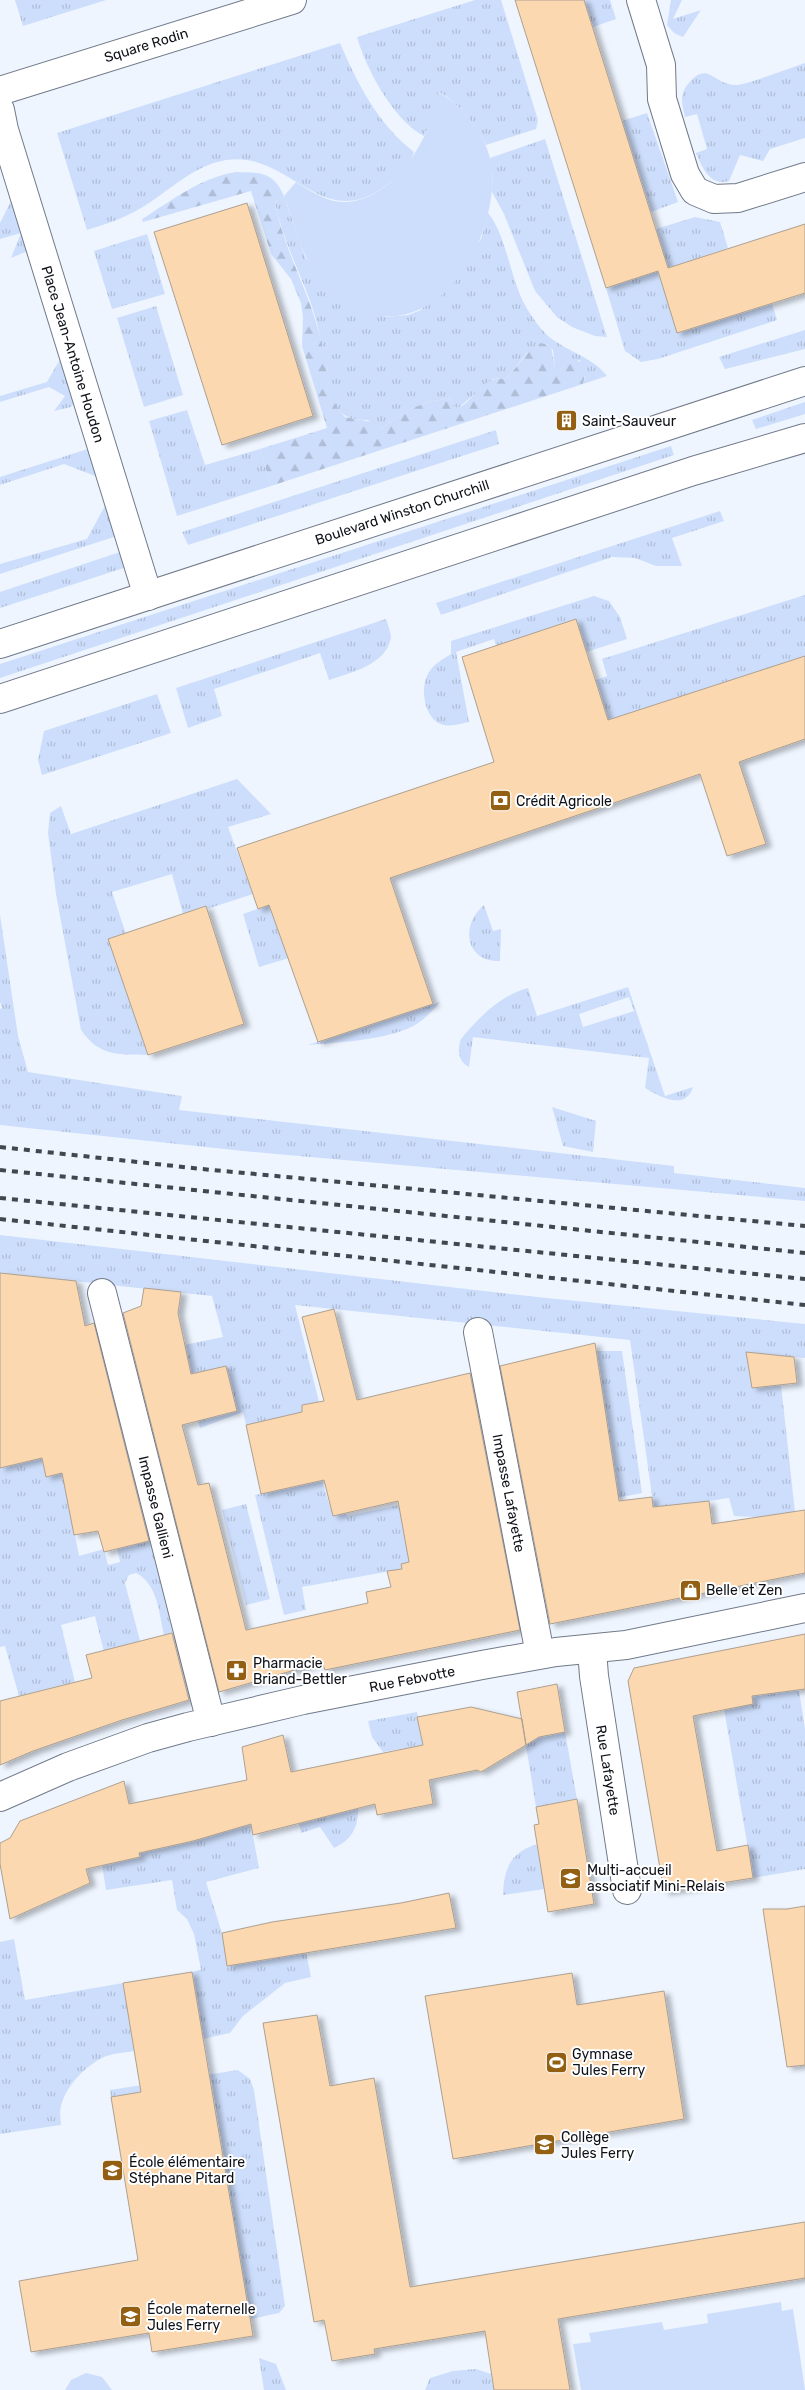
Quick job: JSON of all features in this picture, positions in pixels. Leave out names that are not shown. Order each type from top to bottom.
[{"type":"street","name":"Square Rodin","points":[[0,91],[292,0]]},
{"type":"street","points":[[641,0],[661,65],[662,99],[685,174],[695,191],[714,199],[725,200],[738,198],[805,177]]},
{"type":"street","name":"Place Jean-Antoine Houdon","points":[[0,110],[7,139],[148,596]]},
{"type":"street","name":"Boulevard Winston Churchill","points":[[0,644],[805,382]]},
{"type":"street","points":[[0,699],[694,471],[805,438]]},
{"type":"street","name":"Impasse Gallieni","points":[[102,1293],[211,1722]]},
{"type":"street","name":"Impasse Lafayette","points":[[478,1332],[540,1654]]},
{"type":"street","name":"Rue Febvotte","points":[[0,1797],[68,1767],[148,1738],[303,1700],[540,1654],[592,1650],[805,1608]]},
{"type":"street","name":"Rue Lafayette","points":[[592,1650],[594,1676],[626,1890]]},
{"type":"green space","points":[[15,0],[106,0],[23,26]]},
{"type":"green space","points":[[475,0],[501,0],[538,120],[536,129],[486,145],[466,115],[454,102],[439,92],[433,117],[424,136],[413,129],[392,107],[383,93],[367,64],[357,37]]},
{"type":"green space","points":[[584,0],[610,0],[616,19],[593,27]]},
{"type":"green space","points":[[671,0],[682,0],[673,19],[701,10],[683,37],[674,33],[667,25]]},
{"type":"green space","points":[[340,43],[370,103],[390,129],[414,152],[405,167],[384,187],[362,199],[342,201],[323,196],[268,166],[248,160],[226,160],[201,168],[128,215],[87,230],[57,133]]},
{"type":"green space","points":[[805,63],[805,138],[770,149],[763,161],[740,155],[729,181],[722,182],[712,178],[704,170],[696,153],[707,149],[697,114],[685,117],[682,96],[688,84],[695,77],[706,74],[727,84],[740,85]]},
{"type":"green space","points":[[438,92],[466,114],[480,134],[489,155],[493,172],[490,204],[485,225],[467,265],[454,283],[438,298],[420,309],[400,315],[377,316],[357,311],[333,297],[312,270],[284,196],[296,182],[320,196],[340,202],[364,198],[380,190],[395,178],[420,145],[435,109]]},
{"type":"green space","points":[[647,113],[678,202],[651,212],[622,121]]},
{"type":"green space","points":[[545,139],[607,337],[595,336],[572,327],[557,317],[535,291],[504,214],[492,192],[493,176],[490,158]]},
{"type":"green space","points":[[236,172],[265,175],[275,182],[284,196],[275,202],[279,220],[312,309],[322,345],[326,374],[334,401],[345,417],[372,422],[374,431],[377,431],[410,409],[428,402],[450,398],[453,407],[458,408],[490,381],[507,378],[533,347],[541,343],[551,346],[555,368],[576,361],[583,362],[586,370],[583,384],[271,486],[260,449],[327,428],[302,346],[303,317],[301,303],[291,279],[271,254],[251,191],[143,222],[142,219],[198,184]]},
{"type":"green space","points":[[284,196],[306,259],[385,317],[408,315],[421,310],[481,239],[488,213],[495,223],[505,247],[517,288],[537,323],[552,339],[593,363],[607,376],[583,384],[585,377],[580,360],[555,369],[553,350],[547,344],[527,353],[507,378],[493,379],[458,408],[453,407],[450,398],[428,402],[410,409],[377,431],[373,431],[373,425],[368,420],[348,417],[333,402],[327,385],[317,323],[283,233],[275,202]]},
{"type":"green space","points":[[12,199],[28,251],[11,258],[21,233],[0,239],[0,223]]},
{"type":"green space","points":[[695,217],[720,222],[728,248],[668,268],[656,229]]},
{"type":"green space","points":[[147,234],[165,294],[112,309],[94,251]]},
{"type":"green space","points":[[658,271],[678,333],[772,304],[777,320],[658,359],[641,362],[625,351],[606,288]]},
{"type":"green space","points":[[156,306],[183,395],[144,407],[117,318]]},
{"type":"green space","points":[[805,330],[805,349],[725,369],[719,357]]},
{"type":"green space","points":[[63,354],[76,401],[71,407],[54,411],[65,396],[49,387],[0,402],[0,396],[47,382]]},
{"type":"green space","points":[[805,402],[805,414],[756,429],[752,420]]},
{"type":"green space","points":[[187,410],[205,465],[260,449],[271,486],[177,516],[149,421]]},
{"type":"green space","points":[[496,430],[499,444],[188,545],[182,532]]},
{"type":"green space","points":[[671,446],[674,455],[0,678],[0,664]]},
{"type":"green space","points":[[94,447],[103,479],[64,464],[0,485],[0,477]]},
{"type":"green space","points":[[107,502],[120,535],[0,574],[0,564],[87,539]]},
{"type":"green space","points":[[720,511],[724,521],[672,538],[682,566],[656,566],[635,558],[612,557],[441,615],[436,603]]},
{"type":"green space","points":[[123,551],[127,567],[0,608],[0,592]]},
{"type":"green space","points":[[805,595],[805,656],[608,720],[596,680],[607,676],[602,659]]},
{"type":"green space","points":[[594,596],[609,601],[620,617],[627,639],[586,652],[575,619],[496,646],[494,639],[456,652],[469,722],[445,725],[433,719],[424,699],[424,684],[431,669],[451,654],[451,641]]},
{"type":"green space","points":[[386,619],[391,638],[388,647],[375,661],[357,671],[329,680],[320,653],[214,689],[222,716],[188,728],[176,688]]},
{"type":"green space","points":[[157,694],[171,733],[42,775],[38,760],[44,731]]},
{"type":"green space","points":[[237,779],[271,814],[228,827],[253,894],[207,909],[204,906],[183,914],[172,874],[112,892],[126,934],[109,940],[148,1055],[118,1054],[102,1050],[88,1039],[81,1030],[56,894],[48,833],[50,813],[61,806],[71,834]]},
{"type":"green space","points":[[269,905],[289,958],[259,967],[243,914]]},
{"type":"green space","points":[[484,905],[493,931],[501,929],[500,961],[488,960],[479,955],[473,949],[470,941],[471,922]]},
{"type":"green space","points":[[0,915],[18,1036],[28,1072],[182,1096],[179,1110],[674,1166],[674,1173],[805,1188],[805,1201],[243,1151],[0,1125],[0,1009],[2,1008],[0,1002]]},
{"type":"green space","points":[[628,987],[665,1096],[693,1087],[690,1094],[685,1099],[672,1100],[645,1088],[649,1058],[473,1037],[469,1067],[461,1059],[459,1047],[461,1039],[483,1015],[500,1001],[528,988],[537,1016]],"holes":[[[629,997],[634,1011],[583,1027],[579,1014]]]},
{"type":"green space","points":[[440,1002],[416,1024],[395,1033],[358,1040],[308,1045]]},
{"type":"green space","points":[[552,1107],[596,1121],[593,1152],[563,1146]]},
{"type":"green space","points":[[0,1235],[537,1297],[805,1324],[805,1358],[746,1352],[752,1388],[781,1385],[795,1512],[757,1517],[734,1516],[729,1498],[709,1501],[658,1538],[630,1340],[295,1305],[319,1402],[302,1405],[302,1412],[246,1425],[243,1412],[200,1428],[185,1376],[160,1350],[223,1337],[212,1296],[0,1273]]},
{"type":"green space","points":[[596,1351],[622,1351],[642,1493],[617,1498]]},
{"type":"green space","points":[[42,1458],[46,1477],[63,1472],[79,1556],[104,1549],[108,1565],[120,1562],[117,1549],[151,1540],[173,1633],[164,1635],[159,1609],[149,1584],[136,1573],[129,1575],[125,1583],[140,1641],[104,1652],[95,1616],[61,1625],[75,1682],[19,1696],[5,1646],[0,1647],[0,1468]]},
{"type":"green space","points":[[322,1481],[333,1516],[346,1513],[347,1516],[399,1505],[438,1557],[401,1564],[402,1569],[302,1587],[306,1610],[284,1615],[255,1495]]},
{"type":"green space","points":[[246,1504],[270,1599],[246,1605],[222,1510]]},
{"type":"green space","points":[[750,1682],[799,1690],[805,1729],[805,1869],[753,1878],[724,1709],[753,1704]]},
{"type":"green space","points":[[417,1712],[423,1745],[383,1752],[372,1737],[368,1721]]},
{"type":"green space","points":[[565,1732],[577,1799],[536,1807],[525,1740]]},
{"type":"green space","points":[[358,1808],[357,1821],[353,1832],[345,1841],[334,1848],[320,1827],[301,1833],[299,1823]]},
{"type":"green space","points":[[251,1825],[259,1868],[206,1882],[222,1933],[227,1965],[306,1952],[311,1977],[285,1983],[243,2016],[230,2033],[203,2039],[192,1972],[201,1970],[194,1934],[187,1919],[177,1910],[172,1880],[106,1890],[102,1865],[195,1837]]},
{"type":"green space","points":[[564,1839],[545,1889],[503,1895],[507,1869],[519,1853],[538,1844]]},
{"type":"green space","points":[[14,1939],[25,2000],[123,1983],[134,2051],[104,2057],[77,2077],[67,2091],[61,2106],[61,2125],[0,2134],[0,1942]]},
{"type":"green space","points":[[238,2070],[250,2079],[254,2090],[285,2306],[279,2313],[250,2319],[211,2080],[111,2097],[110,2090]]},
{"type":"green space","points":[[781,2302],[782,2311],[793,2309],[805,2390],[581,2390],[573,2344],[591,2342],[589,2333],[662,2322],[664,2330],[708,2323],[707,2314]]},
{"type":"green space","points":[[259,2358],[276,2364],[286,2390],[264,2390]]},
{"type":"green space","points":[[476,2369],[491,2374],[494,2390],[425,2390],[430,2378],[453,2371]]},
{"type":"green space","points":[[86,2373],[102,2377],[112,2390],[65,2390],[71,2380]]},
{"type":"building","points":[[515,0],[584,0],[668,268],[805,224],[805,293],[677,333],[658,271],[606,288]]},
{"type":"building","points":[[247,203],[313,416],[222,445],[154,232]]},
{"type":"building","name":"Crédit Agricole","points":[[576,619],[608,720],[805,656],[805,739],[739,762],[766,844],[727,856],[700,774],[390,878],[433,1004],[318,1042],[269,905],[258,909],[237,848],[494,762],[462,657]]},
{"type":"building","points":[[206,906],[244,1024],[148,1055],[108,939]]},
{"type":"building","points":[[0,1273],[76,1281],[85,1326],[94,1323],[149,1541],[104,1552],[98,1531],[74,1535],[62,1473],[46,1477],[42,1458],[0,1468]]},
{"type":"building","points":[[144,1288],[181,1292],[178,1313],[191,1374],[226,1366],[237,1411],[182,1425],[198,1485],[209,1483],[246,1630],[368,1603],[366,1592],[391,1587],[387,1571],[402,1569],[401,1564],[409,1562],[398,1501],[333,1516],[324,1480],[261,1494],[246,1425],[302,1412],[302,1405],[324,1401],[302,1317],[334,1309],[357,1400],[470,1373],[520,1630],[325,1670],[322,1662],[219,1692],[123,1313],[141,1306]]},
{"type":"building","points":[[595,1343],[619,1501],[652,1497],[653,1507],[709,1501],[712,1524],[805,1510],[805,1573],[550,1624],[500,1366]]},
{"type":"building","points":[[746,1352],[794,1357],[797,1383],[752,1388]]},
{"type":"building","points":[[172,1633],[189,1700],[122,1720],[33,1751],[0,1765],[0,1701],[92,1678],[86,1655]]},
{"type":"building","points":[[805,1634],[805,1689],[752,1696],[753,1704],[693,1716],[717,1851],[748,1845],[753,1878],[664,1892],[628,1681],[634,1668]]},
{"type":"building","points":[[557,1684],[565,1732],[539,1737],[526,1745],[517,1692]]},
{"type":"building","points":[[471,1707],[522,1719],[526,1745],[481,1772],[477,1770],[429,1780],[433,1804],[377,1815],[375,1804],[253,1835],[251,1824],[193,1841],[139,1853],[140,1857],[86,1869],[90,1883],[10,1919],[0,1864],[0,1843],[10,1838],[20,1821],[124,1781],[129,1804],[247,1780],[242,1747],[283,1735],[291,1772],[423,1745],[417,1717]]},
{"type":"building","points":[[577,1799],[594,1904],[548,1912],[534,1825],[539,1824],[536,1807]]},
{"type":"building","points":[[449,1893],[456,1928],[227,1966],[222,1933],[272,1922],[401,1903]]},
{"type":"building","points":[[805,1906],[805,2065],[787,2067],[763,1909],[787,1909]]},
{"type":"building","points":[[192,1972],[253,2336],[152,2352],[149,2333],[31,2352],[19,2281],[138,2260],[111,2097],[141,2092],[123,1983]]},
{"type":"building","name":"Gymnase Jules Ferry","points":[[572,1973],[577,2005],[664,1991],[684,2119],[453,2159],[425,1996]]},
{"type":"building","points":[[317,2015],[330,2086],[374,2078],[410,2287],[805,2222],[805,2278],[558,2319],[570,2390],[494,2390],[485,2331],[374,2349],[375,2354],[332,2361],[324,2320],[314,2322],[263,2023]]},
{"type":"railway","points":[[0,1147],[202,1169],[805,1226]]},
{"type":"railway","points":[[0,1170],[805,1253]]},
{"type":"railway","points":[[0,1198],[805,1279]]},
{"type":"railway","points":[[0,1219],[805,1305]]},
{"type":"place","name":"Saint-Sauveur","points":[[566,421]]},
{"type":"place","name":"Crédit Agricole","points":[[500,801]]},
{"type":"place","name":"Belle et Zen","points":[[690,1590]]},
{"type":"place","name":"Pharmacie Briand-Bettler","points":[[237,1671]]},
{"type":"place","name":"Multi-accueil associatif Mini-Relais","points":[[571,1878]]},
{"type":"place","name":"Gymnase Jules Ferry","points":[[556,2062]]},
{"type":"place","name":"Collège Jules Ferry","points":[[545,2145]]},
{"type":"place","name":"École élémentaire Stéphane Pitard","points":[[113,2170]]},
{"type":"place","name":"École maternelle Jules Ferry","points":[[131,2317]]}]
